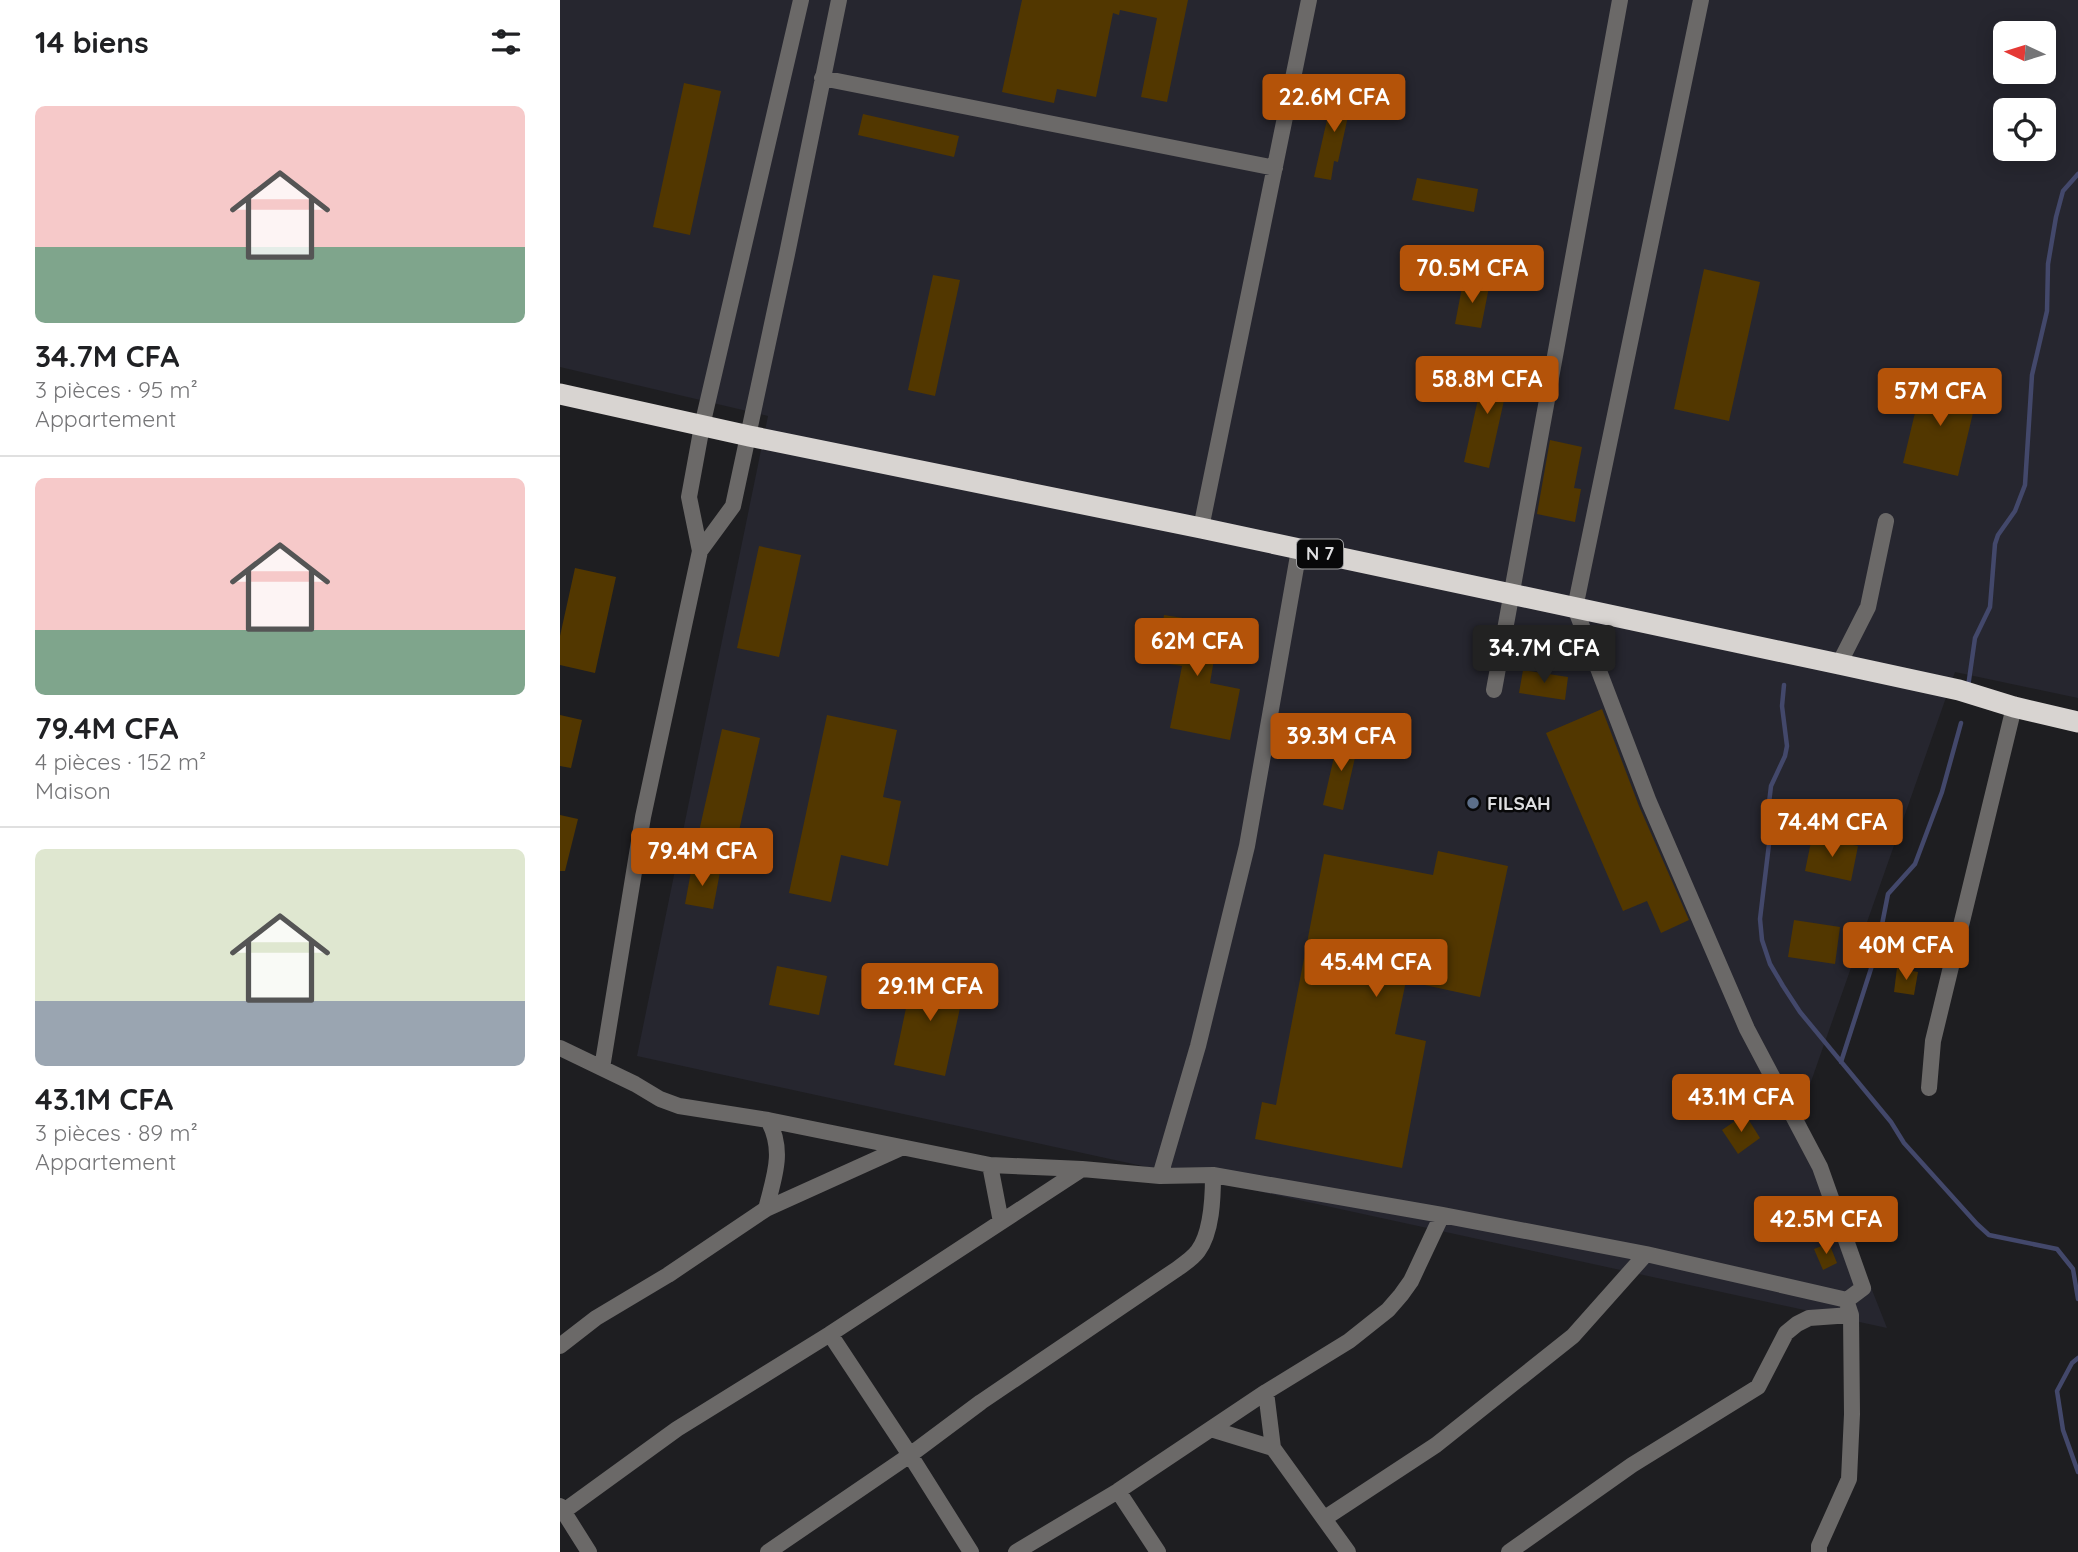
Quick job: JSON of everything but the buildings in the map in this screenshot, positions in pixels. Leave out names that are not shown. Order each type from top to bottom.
[{"type":"highway","name":"N 7","points":[[560,394],[749,436],[1512,593],[1959,690],[2014,707],[2078,722]]},
{"type":"street","points":[[602,1068],[643,817],[700,551],[689,496],[702,426],[801,0]]},
{"type":"street","points":[[700,551],[733,506],[839,0]]},
{"type":"street","points":[[1201,528],[1309,0]]},
{"type":"street","points":[[1494,690],[1620,0]]},
{"type":"street","points":[[1702,0],[1575,608],[1649,802],[1747,1029],[1820,1167],[1863,1288],[1849,1308],[1852,1414],[1849,1479],[1816,1550]]},
{"type":"street","points":[[822,78],[1275,168]]},
{"type":"street","points":[[1839,664],[1868,607],[1886,521]]},
{"type":"street","points":[[1160,1176],[1198,1046],[1247,846],[1299,550]]},
{"type":"street","points":[[1929,1088],[1933,1041],[2014,707]]},
{"type":"street","points":[[560,1048],[670,1104],[768,1120],[990,1165],[1160,1176],[1213,1175],[1646,1254],[1849,1308]]},
{"type":"street","points":[[766,1209],[778,1152],[775,1133],[768,1120]]},
{"type":"street","points":[[560,1346],[596,1318],[668,1275],[766,1209],[901,1149]]},
{"type":"street","points":[[990,1165],[1001,1222]]},
{"type":"street","points":[[589,1552],[562,1509],[677,1429],[830,1334],[1082,1169]]},
{"type":"street","points":[[768,1552],[910,1455],[981,1402],[1167,1276],[1198,1250],[1213,1199],[1213,1175]]},
{"type":"street","points":[[1016,1552],[1118,1491],[1266,1392],[1349,1341],[1388,1310],[1411,1281],[1442,1215]]},
{"type":"street","points":[[1325,1518],[1436,1445],[1573,1336],[1646,1254]]},
{"type":"street","points":[[1509,1552],[1632,1465],[1758,1387],[1786,1333],[1797,1324],[1809,1318],[1849,1308]]},
{"type":"street","points":[[830,1334],[971,1552]]},
{"type":"street","points":[[1266,1392],[1273,1448],[1348,1552]]},
{"type":"street","points":[[1211,1429],[1273,1448]]},
{"type":"street","points":[[1118,1491],[1158,1552]]},
{"type":"shaded area","points":[[560,0],[2078,0],[2078,698],[1955,672],[1801,1110],[1887,1328],[637,1056],[768,416],[560,367]]},
{"type":"waterway","points":[[1968,687],[1975,638],[1990,607],[1995,544],[2015,511],[2025,485],[2032,375],[2047,311],[2048,264],[2056,217],[2063,191],[2078,174]]},
{"type":"waterway","points":[[1784,685],[1782,706],[1787,746],[1771,786],[1769,803],[1772,819],[1760,919],[1762,940],[1770,964],[1800,1012],[1891,1122],[1904,1143],[1977,1224],[1989,1235],[2057,1249],[2073,1269],[2078,1299]]},
{"type":"waterway","points":[[1841,1062],[1877,950],[1888,894],[1915,864],[1942,792],[1961,723]]},
{"type":"waterway","points":[[2078,1358],[2072,1363],[2057,1391],[2063,1430],[2078,1472]]},
{"type":"place","name":"FILSAH","points":[[1473,803]]}]
